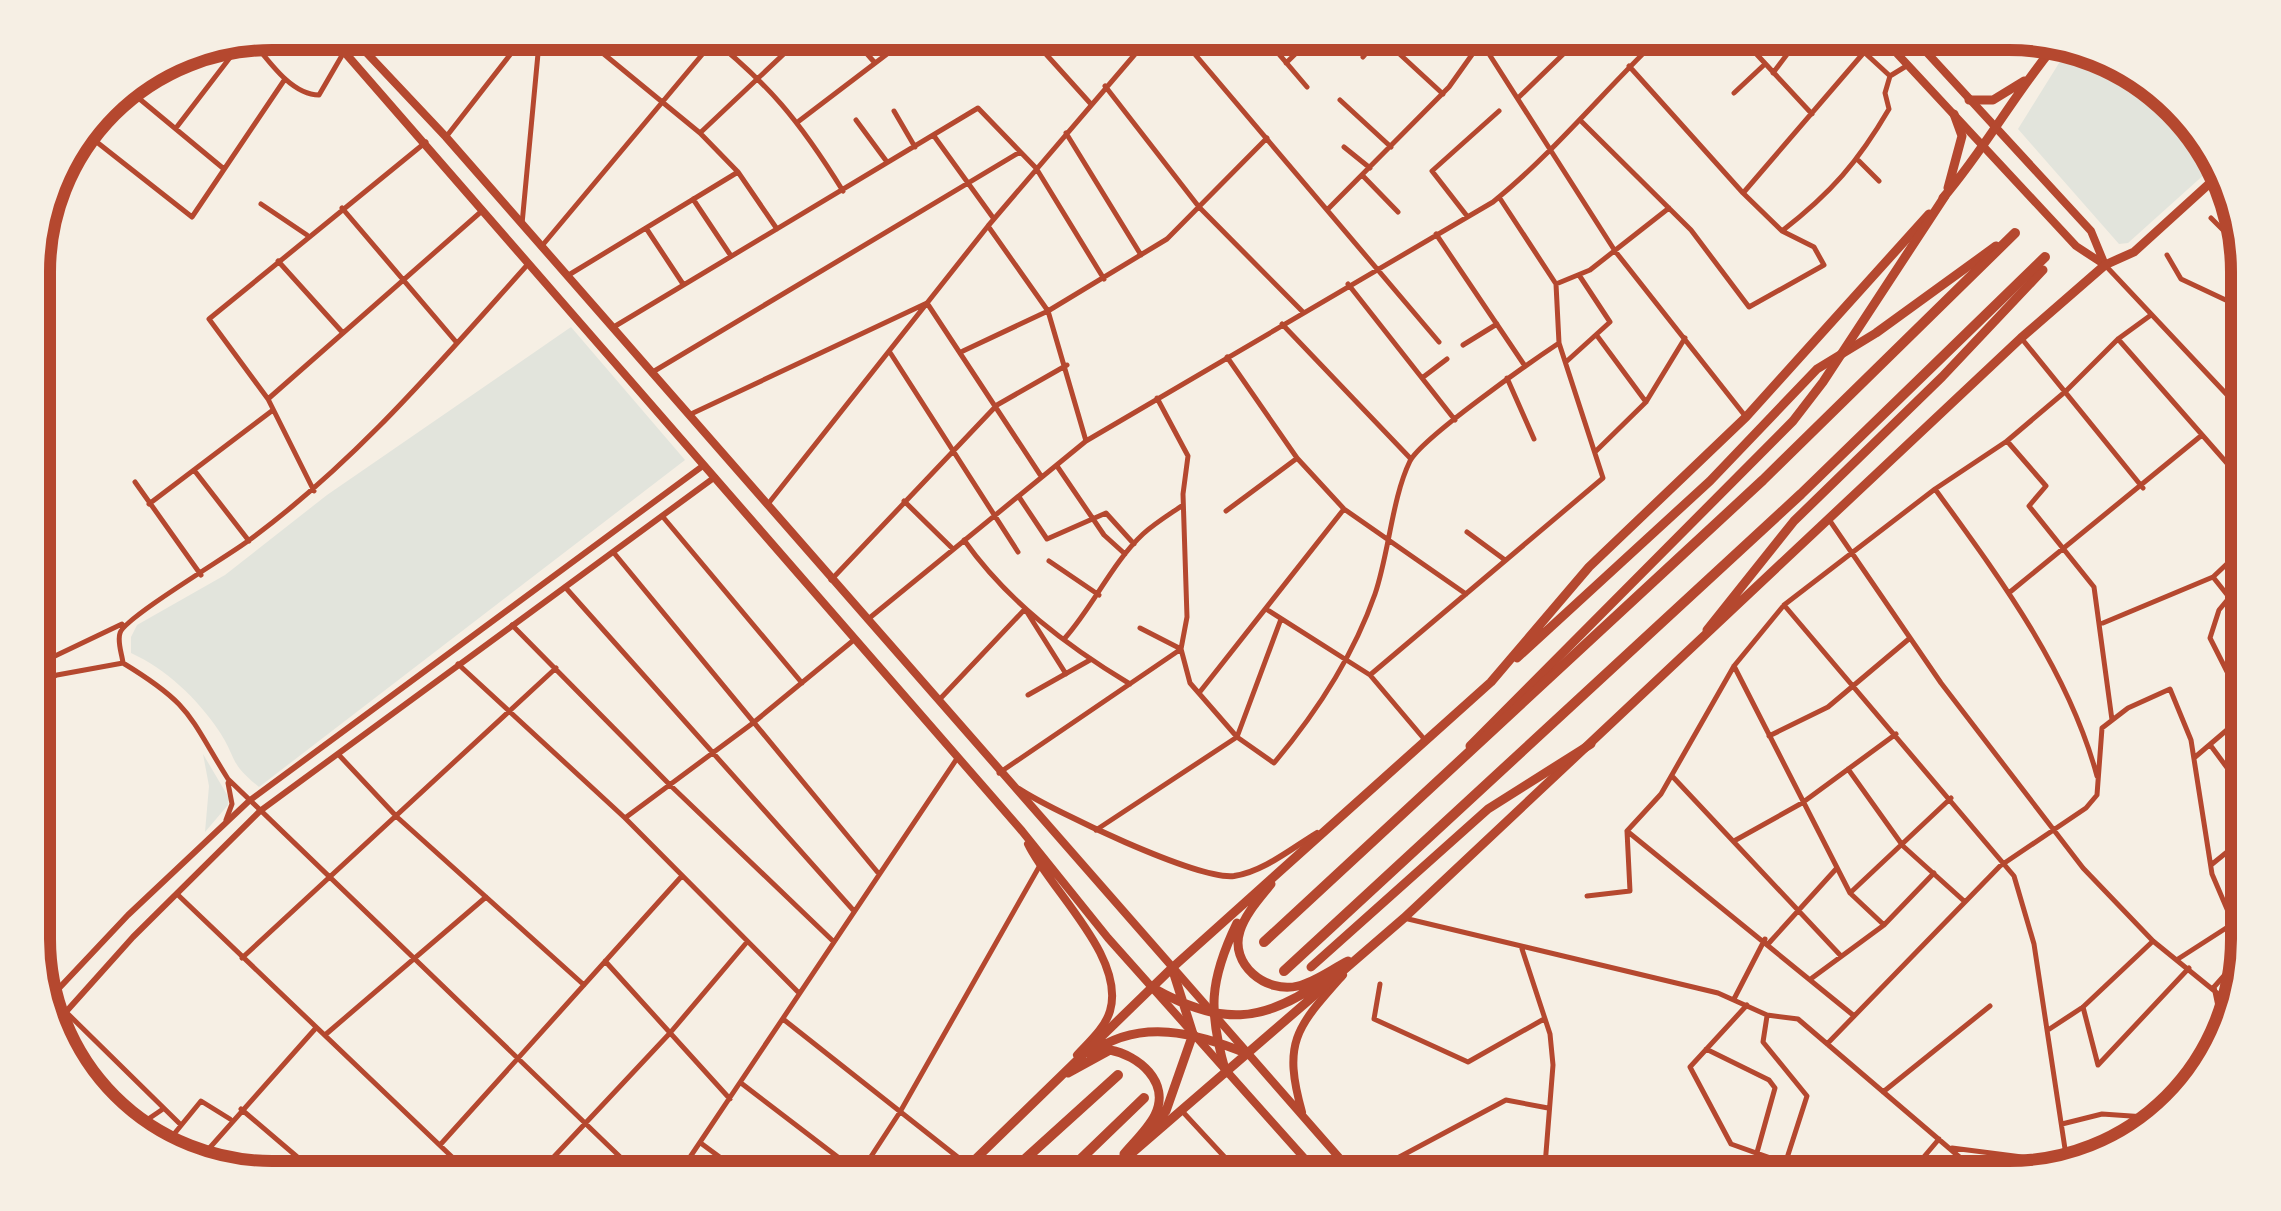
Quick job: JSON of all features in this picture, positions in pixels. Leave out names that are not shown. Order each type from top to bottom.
[{"type":"highway","points":[[1264,942],[1763,480],[2015,232]]},
{"type":"highway","points":[[1284,971],[1801,494],[2045,257]]},
{"type":"highway","points":[[1023,1161],[1118,1075]]},
{"type":"highway","points":[[1079,1161],[1144,1098]]},
{"type":"main road","points":[[364,50],[522,224],[1002,777],[1343,1161]]},
{"type":"main road","points":[[1893,50],[2076,246],[2105,265]]},
{"type":"main road","points":[[1924,50],[2092,231],[2105,265]]},
{"type":"main road","points":[[344,52],[1022,831],[1226,1073],[1306,1161]]},
{"type":"main road","points":[[1491,682],[1588,567],[1746,416],[1945,196],[1984,150],[2026,79],[2048,53]]},
{"type":"main road","points":[[1969,100],[1993,100],[2026,79]]},
{"type":"main road","points":[[1413,806],[1792,421],[1823,382],[1945,196],[1962,136],[1954,114]]},
{"type":"main road","points":[[1122,1161],[1404,918],[2021,338],[2105,265],[2134,252],[2212,183]]},
{"type":"main road","points":[[974,1161],[1172,968],[1318,833],[1491,682],[1710,481],[1816,369],[1876,333],[2015,232]]},
{"type":"main road","points":[[1686,655],[1794,521],[1942,378],[2044,270]]},
{"type":"main road","points":[[1311,966],[1488,809],[1591,744]]},
{"type":"main road","points":[[1022,831],[1039,867],[1091,936],[1107,965],[1111,986],[1111,1009],[1100,1030],[1049,1086]]},
{"type":"main road","points":[[1284,866],[1238,933],[1240,953],[1249,970],[1266,984],[1300,986],[1363,952]]},
{"type":"main road","points":[[1226,1073],[1217,1041],[1212,993],[1220,959],[1239,920],[1284,866]]},
{"type":"main road","points":[[1153,988],[1214,1016],[1267,1012],[1289,1005],[1363,952]]},
{"type":"main road","points":[[1304,1116],[1293,1079],[1294,1038],[1300,1024],[1363,952]]},
{"type":"main road","points":[[1120,1161],[1166,1111],[1193,1034],[1172,968]]},
{"type":"main road","points":[[1049,1086],[1098,1048],[1128,1034],[1193,1034],[1248,1054]]},
{"type":"main road","points":[[1049,1086],[1110,1050],[1132,1056],[1146,1068],[1155,1081],[1157,1108],[1119,1161]]},
{"type":"street","points":[[446,138],[514,50]]},
{"type":"street","points":[[522,224],[538,50]]},
{"type":"street","points":[[599,50],[700,133],[738,172],[777,229]]},
{"type":"street","points":[[541,247],[707,50]]},
{"type":"street","points":[[726,50],[760,77],[800,121],[842,191]]},
{"type":"street","points":[[700,133],[788,50]]},
{"type":"street","points":[[864,50],[875,63]]},
{"type":"street","points":[[800,121],[892,50]]},
{"type":"street","points":[[1042,50],[1090,103]]},
{"type":"street","points":[[766,506],[891,354],[994,218],[1138,50]]},
{"type":"street","points":[[1191,50],[1440,342]]},
{"type":"street","points":[[1275,50],[1306,87]]},
{"type":"street","points":[[1286,63],[1299,50]]},
{"type":"street","points":[[1363,57],[1369,50]]},
{"type":"street","points":[[1398,50],[1443,94]]},
{"type":"street","points":[[1328,208],[1443,94],[1475,50]]},
{"type":"street","points":[[1486,50],[1615,251],[1746,416]]},
{"type":"street","points":[[866,620],[1086,441],[1499,197],[1553,152],[1646,50]]},
{"type":"street","points":[[1752,50],[1813,115]]},
{"type":"street","points":[[1774,73],[1790,50]]},
{"type":"street","points":[[1743,193],[1868,50]]},
{"type":"street","points":[[260,51],[286,79],[311,95],[319,94],[344,52]]},
{"type":"street","points":[[1518,98],[1568,52]]},
{"type":"street","points":[[176,128],[234,53]]},
{"type":"street","points":[[1865,54],[1890,76]]},
{"type":"street","points":[[1734,94],[1764,64]]},
{"type":"street","points":[[1782,231],[1821,201],[1859,160],[1889,109],[1886,92],[1890,76],[1908,65]]},
{"type":"street","points":[[1582,122],[1669,208],[1749,307],[1824,265],[1814,247],[1782,231],[1743,193],[1629,66]]},
{"type":"street","points":[[94,140],[192,217],[286,79]]},
{"type":"street","points":[[1105,86],[1199,207],[1302,312]]},
{"type":"street","points":[[137,96],[224,169]]},
{"type":"street","points":[[1340,100],[1391,147]]},
{"type":"street","points":[[612,328],[978,108],[1036,168],[1104,278]]},
{"type":"street","points":[[1468,217],[1432,171],[1500,110]]},
{"type":"street","points":[[894,111],[915,147]]},
{"type":"street","points":[[856,120],[888,163]]},
{"type":"street","points":[[1066,133],[1141,256]]},
{"type":"street","points":[[934,135],[994,218]]},
{"type":"street","points":[[963,351],[1048,311],[1167,239],[1267,138]]},
{"type":"street","points":[[314,491],[268,400],[209,320],[426,142]]},
{"type":"street","points":[[1344,147],[1370,168]]},
{"type":"street","points":[[651,373],[1020,152]]},
{"type":"street","points":[[1859,160],[1879,181]]},
{"type":"street","points":[[566,276],[738,172]]},
{"type":"street","points":[[1363,176],[1398,212]]},
{"type":"street","points":[[1370,674],[1603,478],[1559,342],[1556,284],[1499,197]]},
{"type":"street","points":[[693,200],[731,256]]},
{"type":"street","points":[[261,204],[307,236]]},
{"type":"street","points":[[342,208],[457,344]]},
{"type":"street","points":[[1556,284],[1615,251],[1669,208]]},
{"type":"street","points":[[268,400],[483,210]]},
{"type":"street","points":[[2211,218],[2227,235]]},
{"type":"street","points":[[988,226],[1048,311],[1067,365],[1086,441]]},
{"type":"street","points":[[646,228],[683,284]]},
{"type":"street","points":[[1436,234],[1525,366]]},
{"type":"street","points":[[2167,255],[2182,279],[2231,303]]},
{"type":"street","points":[[278,260],[342,333]]},
{"type":"street","points":[[50,658],[125,622],[201,575],[314,491],[398,410],[529,263]]},
{"type":"street","points":[[2105,265],[2231,399]]},
{"type":"street","points":[[1566,362],[1608,328],[1610,317],[1578,275]]},
{"type":"street","points":[[1348,284],[1456,421]]},
{"type":"street","points":[[927,303],[963,351],[1042,477]]},
{"type":"street","points":[[688,416],[927,303]]},
{"type":"street","points":[[1587,896],[1630,892],[1627,831],[1672,776],[1734,666],[1784,606],[1935,489],[2007,441],[2151,315]]},
{"type":"street","points":[[1282,324],[1411,458]]},
{"type":"street","points":[[1463,345],[1497,324]]},
{"type":"street","points":[[1598,337],[1646,402]]},
{"type":"street","points":[[1595,452],[1646,402],[1684,338]]},
{"type":"street","points":[[2021,338],[2142,488]]},
{"type":"street","points":[[2118,340],[2231,468]]},
{"type":"street","points":[[1158,398],[1188,456],[1184,506],[1187,616],[1182,649],[1190,683],[1237,737],[1274,763],[1312,719],[1346,660],[1375,593],[1411,458],[1507,378],[1559,342]]},
{"type":"street","points":[[891,354],[1018,552]]},
{"type":"street","points":[[1227,357],[1297,458],[1344,509],[1466,594]]},
{"type":"street","points":[[1422,378],[1446,359]]},
{"type":"street","points":[[831,581],[997,405],[1067,365]]},
{"type":"street","points":[[1507,378],[1534,439]]},
{"type":"street","points":[[2228,396],[2231,391]]},
{"type":"street","points":[[149,504],[273,410]]},
{"type":"street","points":[[2010,592],[2202,436]]},
{"type":"street","points":[[2007,441],[2046,486],[2029,506],[2094,586],[2102,623],[2112,720]]},
{"type":"street","points":[[1226,511],[1297,458]]},
{"type":"street","points":[[57,992],[128,915],[249,801],[704,465]]},
{"type":"street","points":[[1056,465],[1092,518],[1125,554]]},
{"type":"street","points":[[194,470],[249,540]]},
{"type":"street","points":[[64,1014],[260,811],[715,476]]},
{"type":"street","points":[[135,482],[201,575]]},
{"type":"street","points":[[1935,489],[2010,592],[2068,699],[2099,783]]},
{"type":"street","points":[[1019,496],[1047,539],[1106,513],[1134,544]]},
{"type":"street","points":[[904,502],[953,549]]},
{"type":"street","points":[[1065,638],[1134,544],[1184,506]]},
{"type":"street","points":[[1199,693],[1344,509]]},
{"type":"street","points":[[662,516],[802,683]]},
{"type":"street","points":[[1830,521],[1910,638],[2054,830],[2121,911],[2223,996]]},
{"type":"street","points":[[1467,532],[1506,560]]},
{"type":"street","points":[[964,540],[990,576],[1025,609],[1090,660],[1130,684]]},
{"type":"street","points":[[613,552],[879,874]]},
{"type":"street","points":[[2102,623],[2212,577],[2231,559]]},
{"type":"street","points":[[1049,562],[1099,596]]},
{"type":"street","points":[[2212,577],[2231,600]]},
{"type":"street","points":[[540,586],[536,596],[546,600]]},
{"type":"street","points":[[565,587],[710,755],[854,912]]},
{"type":"street","points":[[2229,598],[2219,610],[2210,638],[2231,679]]},
{"type":"street","points":[[516,604],[528,606],[524,616]]},
{"type":"street","points":[[1784,606],[2006,862],[2030,926],[2067,1153]]},
{"type":"street","points":[[1025,609],[1066,674]]},
{"type":"street","points":[[937,702],[1025,609]]},
{"type":"street","points":[[1266,609],[1370,674],[1425,740]]},
{"type":"street","points":[[1096,830],[1237,737],[1281,619]]},
{"type":"street","points":[[124,663],[118,636],[125,622]]},
{"type":"street","points":[[511,624],[670,785],[834,942]]},
{"type":"street","points":[[1140,628],[1182,649]]},
{"type":"street","points":[[1769,736],[1828,706],[1851,682],[1910,638]]},
{"type":"street","points":[[624,818],[753,723],[855,639]]},
{"type":"street","points":[[1182,649],[1002,777],[1059,815],[1219,876],[1260,867],[1318,833]]},
{"type":"street","points":[[1028,696],[1090,660]]},
{"type":"street","points":[[50,678],[124,663],[172,693],[194,718],[220,767],[232,804],[226,821],[213,835]]},
{"type":"street","points":[[458,664],[624,818],[799,994]]},
{"type":"street","points":[[1734,666],[1850,894],[1884,925]]},
{"type":"street","points":[[242,958],[556,668]]},
{"type":"street","points":[[1827,1044],[2006,862],[2086,808],[2097,795],[2099,739],[2112,720],[2128,708],[2170,690],[2192,740],[2212,865],[2231,916]]},
{"type":"street","points":[[2194,758],[2231,727]]},
{"type":"street","points":[[1734,841],[1802,802],[1896,734]]},
{"type":"street","points":[[2210,746],[2231,774]]},
{"type":"street","points":[[338,754],[397,817],[584,985]]},
{"type":"street","points":[[688,1161],[958,757]]},
{"type":"street","points":[[220,767],[328,880],[624,1161]]},
{"type":"street","points":[[1848,769],[1903,846],[1965,902]]},
{"type":"street","points":[[1672,776],[1841,956]]},
{"type":"street","points":[[1850,894],[1951,798]]},
{"type":"street","points":[[1627,831],[1767,941],[1854,1016]]},
{"type":"street","points":[[2212,865],[2231,849]]},
{"type":"street","points":[[868,1161],[900,1112],[1039,867]]},
{"type":"street","points":[[1734,998],[1767,941],[1836,869]]},
{"type":"street","points":[[1812,978],[1884,925],[1934,874]]},
{"type":"street","points":[[440,1145],[681,877]]},
{"type":"street","points":[[177,894],[456,1161]]},
{"type":"street","points":[[324,1036],[486,897]]},
{"type":"street","points":[[1404,918],[1734,998],[1767,1015],[1798,1019],[1965,1161]]},
{"type":"street","points":[[2178,960],[2231,926]]},
{"type":"street","points":[[2048,1030],[2083,1007],[2153,941]]},
{"type":"street","points":[[550,1161],[747,942]]},
{"type":"street","points":[[1522,949],[1550,1034],[1552,1065],[1545,1161]]},
{"type":"street","points":[[605,961],[730,1099]]},
{"type":"street","points":[[2083,1007],[2098,1065],[2189,968]]},
{"type":"street","points":[[2214,987],[2229,971]]},
{"type":"street","points":[[1380,984],[1374,1019],[1468,1062],[1544,1019]]},
{"type":"street","points":[[2214,987],[2219,1010]]},
{"type":"street","points":[[1747,1005],[1690,1067],[1731,1144],[1775,1161]]},
{"type":"street","points":[[1884,1092],[1990,1006]]},
{"type":"street","points":[[66,1012],[182,1126]]},
{"type":"street","points":[[1767,1015],[1763,1042],[1806,1096],[1788,1161]]},
{"type":"street","points":[[783,1019],[963,1161]]},
{"type":"street","points":[[206,1151],[315,1029]]},
{"type":"street","points":[[1706,1048],[1769,1080],[1775,1088],[1756,1156]]},
{"type":"street","points":[[741,1083],[839,1161]]},
{"type":"street","points":[[1390,1161],[1506,1100],[1548,1108]]},
{"type":"street","points":[[173,1137],[201,1101],[231,1120]]},
{"type":"street","points":[[145,1121],[163,1109]]},
{"type":"street","points":[[241,1110],[302,1161]]},
{"type":"street","points":[[1182,1111],[1228,1161]]},
{"type":"street","points":[[2062,1124],[2102,1114],[2141,1117]]},
{"type":"street","points":[[1920,1161],[1939,1139]]},
{"type":"street","points":[[701,1144],[724,1161]]},
{"type":"street","points":[[1950,1148],[2038,1159]]},
{"type":"shaded area","points":[[2063,57],[2107,73],[2144,96],[2185,137],[2207,172],[2128,243],[2119,244],[2018,129]]},
{"type":"shaded area","points":[[571,327],[685,460],[259,787],[238,766],[219,731],[191,696],[156,667],[131,653],[131,637],[137,625],[225,575],[327,495]]},
{"type":"shaded area","points":[[203,754],[229,798],[228,805],[205,832],[209,786]]}]
